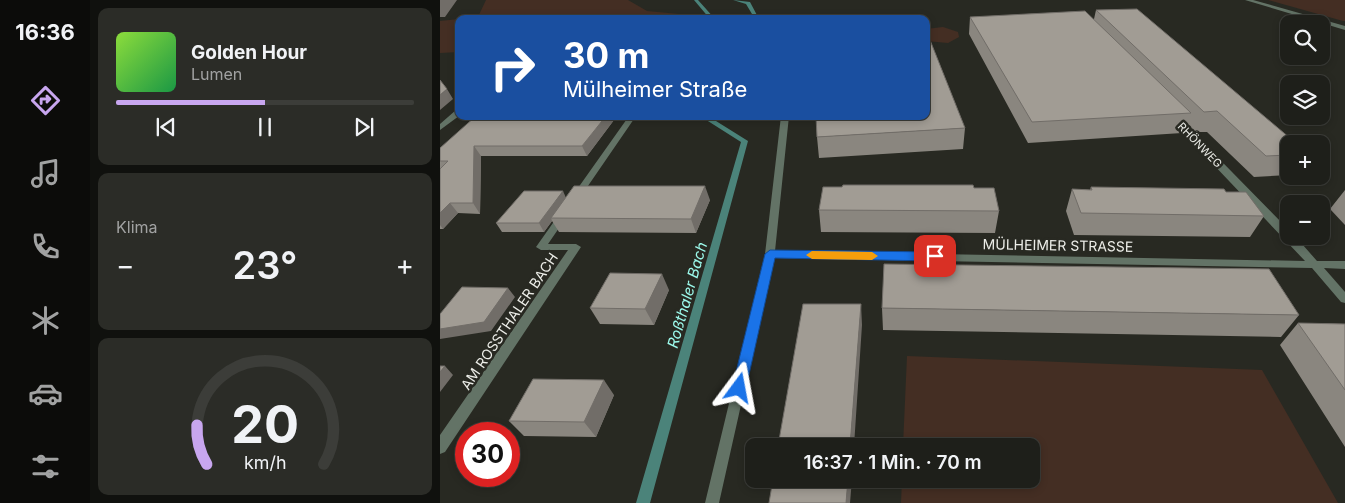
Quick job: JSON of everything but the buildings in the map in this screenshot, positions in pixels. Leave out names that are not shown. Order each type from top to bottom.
[{"type":"street","points":[[1248,0],[1345,28]]},
{"type":"street","name":"RHÖNWEG","points":[[1168,112],[1280,227]]},
{"type":"street","points":[[440,128],[455,115]]},
{"type":"street","name":"AM ROSSTHALER BACH","points":[[440,447],[576,247],[540,247],[630,120]]},
{"type":"street","points":[[712,503],[770,254],[785,120]]},
{"type":"street","name":"RHÖNWEG","points":[[1298,245],[1345,299]]},
{"type":"street","name":"MÜLHEIMER STRASSE","points":[[770,254],[1345,265]]},
{"type":"shaded area","points":[[486,0],[628,0],[647,11],[681,15],[479,15]]},
{"type":"shaded area","points":[[1268,0],[1345,0],[1345,21],[1330,17],[1330,15],[1322,15]]},
{"type":"shaded area","points":[[455,19],[455,52],[440,53],[440,21]]},
{"type":"shaded area","points":[[943,27],[958,32],[959,37],[948,43],[930,41],[930,29]]},
{"type":"shaded area","points":[[907,356],[1262,370],[1338,503],[901,503],[902,488],[1040,488],[1040,438],[903,438]]},
{"type":"waterway","name":"Roßthaler Bach","points":[[696,0],[709,15]]},
{"type":"waterway","points":[[735,0],[748,3],[755,15]]},
{"type":"waterway","name":"Roßthaler Bach","points":[[643,503],[745,141],[710,120]]},
{"type":"slow traffic","points":[[812,255],[872,256]]},
{"type":"route","points":[[739,388],[770,254],[935,256]]}]
